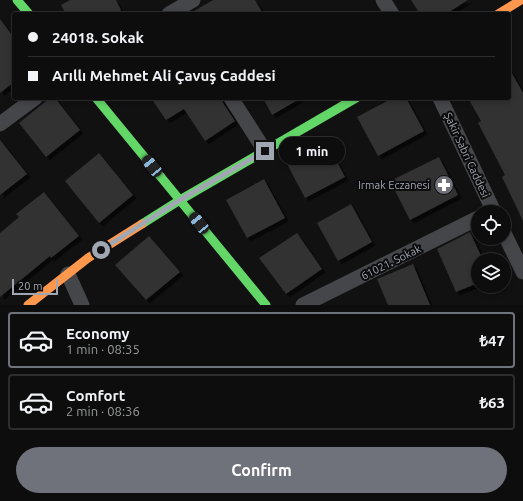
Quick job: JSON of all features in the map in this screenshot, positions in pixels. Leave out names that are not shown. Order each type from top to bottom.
[{"type":"street","points":[[17,0],[26,12]]},
{"type":"street","points":[[175,12],[193,0]]},
{"type":"street","points":[[383,0],[391,12]]},
{"type":"street","points":[[501,12],[521,0]]},
{"type":"street","points":[[0,124],[32,100]]},
{"type":"street","points":[[98,100],[266,305]]},
{"type":"street","points":[[232,100],[265,151]]},
{"type":"street","points":[[28,305],[88,258],[180,200],[353,100]]},
{"type":"street","name":"Şakir Sabri Caddesi","points":[[441,100],[490,205]]},
{"type":"street","name":"61021. Sokak","points":[[303,305],[471,221]]},
{"type":"street","points":[[510,245],[523,272]]},
{"type":"street","points":[[68,274],[82,305]]},
{"type":"building","points":[[70,0],[116,0],[121,10],[118,12],[65,12],[61,5]]},
{"type":"building","points":[[213,0],[255,0],[262,12],[192,12]]},
{"type":"building","points":[[411,0],[468,0],[449,12],[419,12]]},
{"type":"building","points":[[0,19],[12,35],[12,84],[0,93]]},
{"type":"building","points":[[511,72],[523,93],[523,221],[502,177],[505,175],[478,123],[481,121],[469,100],[511,100]]},
{"type":"building","points":[[48,100],[57,100],[80,130],[46,157],[19,123]]},
{"type":"building","points":[[152,100],[222,100],[235,121],[205,141],[184,109],[166,120]]},
{"type":"building","points":[[264,100],[298,100],[272,115]]},
{"type":"building","points":[[389,100],[407,100],[424,131],[378,156],[357,117]]},
{"type":"building","points":[[325,139],[345,177],[305,198],[285,160]]},
{"type":"building","points":[[0,140],[27,174],[0,195]]},
{"type":"building","points":[[99,153],[133,195],[99,223],[65,181]]},
{"type":"building","points":[[439,157],[458,195],[410,220],[390,181]]},
{"type":"building","points":[[264,179],[285,218],[247,238],[226,200]]},
{"type":"building","points":[[44,192],[79,236],[51,258],[50,256],[0,297],[0,233],[19,217],[16,214]]},
{"type":"building","points":[[351,204],[372,242],[338,261],[317,223]]},
{"type":"building","points":[[470,232],[471,245],[476,245],[480,253],[471,253],[471,286],[456,292],[437,249]]},
{"type":"building","points":[[297,233],[322,269],[286,294],[259,258]]},
{"type":"building","points":[[149,236],[180,272],[146,300],[115,265]]},
{"type":"building","points":[[413,264],[430,305],[388,305],[377,279]]},
{"type":"traffic: fast","points":[[17,0],[27,12]]},
{"type":"traffic: fast","points":[[98,100],[266,305]]},
{"type":"traffic: fast","points":[[142,224],[180,200],[353,100]]},
{"type":"traffic: slow","points":[[501,12],[521,0]]},
{"type":"traffic: slow","points":[[28,305],[88,258],[142,224]]},
{"type":"place","name":"Irmak Eczanesi","points":[[444,185]]},
{"type":"route","points":[[101,250],[180,200],[265,151]]}]
